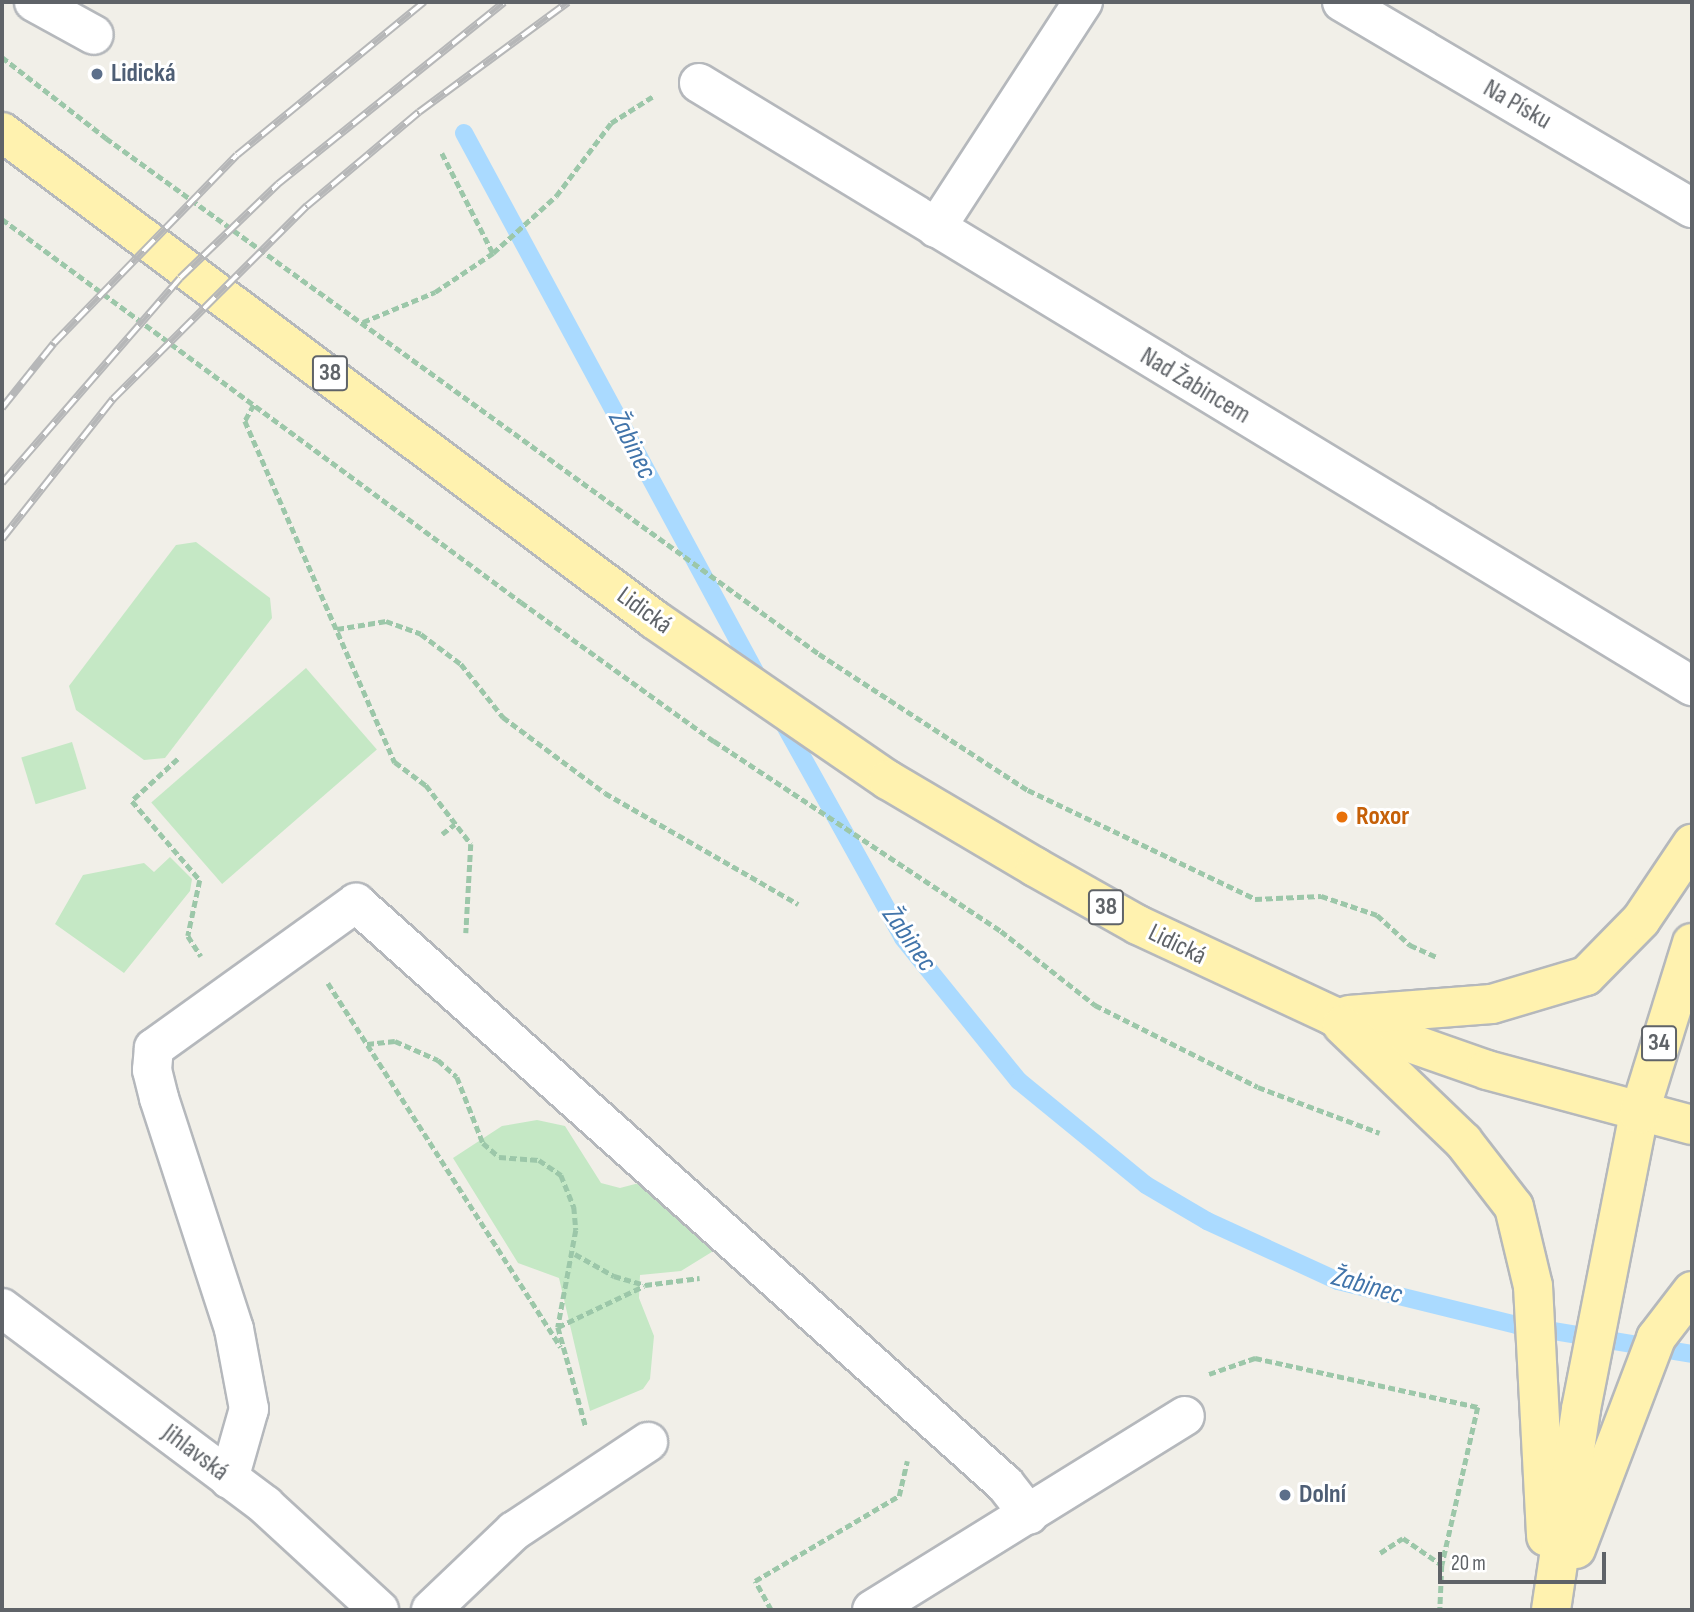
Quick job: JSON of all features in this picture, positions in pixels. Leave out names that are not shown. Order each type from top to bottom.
[{"type":"main road","name":"Lidická","points":[[2,132],[654,620],[888,780],[1138,925],[1333,1016],[1487,1070],[1639,1114],[1692,1125]]},
{"type":"main road","name":"Lidická","points":[[1333,1016],[1492,1004],[1586,976],[1641,920],[1692,844]]},
{"type":"main road","name":"34","points":[[1639,1114],[1688,960]]},
{"type":"main road","name":"Lidická","points":[[1333,1016],[1471,1150],[1514,1206],[1532,1286],[1552,1610]]},
{"type":"main road","points":[[1552,1610],[1581,1409],[1639,1114]]},
{"type":"main road","points":[[1552,1610],[1656,1338],[1692,1291]]},
{"type":"street","points":[[34,2],[94,35]]},
{"type":"street","points":[[936,228],[1083,2]]},
{"type":"street","name":"Na Písku","points":[[1342,2],[1692,208]]},
{"type":"street","name":"Nad Žabincem","points":[[699,83],[1692,686]]},
{"type":"street","points":[[229,1479],[249,1409],[236,1342],[152,1070],[154,1048],[356,903],[1005,1484],[1029,1515]]},
{"type":"street","name":"Jihlavská","points":[[2,1308],[304,1537],[379,1610]]},
{"type":"street","points":[[872,1610],[1185,1416]]},
{"type":"street","points":[[431,1610],[514,1531],[649,1442]]},
{"type":"path","points":[[2,57],[819,654],[1028,790],[1137,845],[1255,899],[1321,896],[1377,915],[1410,946],[1442,959]]},
{"type":"path","points":[[362,322],[435,292],[493,253],[556,196],[611,122],[662,91],[699,83]]},
{"type":"path","points":[[442,153],[493,253]]},
{"type":"path","points":[[2,219],[714,741],[956,902],[1095,1005],[1258,1087],[1394,1139]]},
{"type":"path","points":[[254,405],[245,421],[395,762],[426,785],[455,824],[442,834]]},
{"type":"path","points":[[337,629],[386,621],[421,634],[461,664],[503,717],[605,793],[798,904]]},
{"type":"path","points":[[178,759],[132,800],[200,880],[188,936],[226,996]]},
{"type":"path","points":[[302,942],[563,1350]]},
{"type":"path","points":[[367,1044],[395,1041],[438,1060],[457,1077],[483,1143],[499,1157],[540,1160],[561,1175],[574,1207],[575,1254],[558,1327],[600,1474]]},
{"type":"path","points":[[575,1254],[614,1276],[645,1285],[683,1284],[711,1273],[738,1245]]},
{"type":"path","points":[[558,1327],[645,1285]]},
{"type":"path","points":[[1440,1610],[1442,1565],[1478,1407]]},
{"type":"path","points":[[771,1610],[755,1581],[899,1496],[911,1444],[935,1421]]},
{"type":"path","points":[[1380,1553],[1403,1538],[1442,1565]]},
{"type":"green space","points":[[196,542],[270,598],[272,618],[165,758],[144,760],[76,710],[69,686],[176,545]]},
{"type":"green space","points":[[306,668],[377,750],[222,884],[151,802]]},
{"type":"green space","points":[[72,742],[86,789],[36,804],[21,757]]},
{"type":"green space","points":[[170,857],[192,879],[190,891],[124,973],[55,924],[83,875],[144,863],[154,872]]},
{"type":"green space","points":[[537,1120],[565,1126],[601,1183],[620,1188],[639,1183],[715,1250],[681,1271],[640,1275],[639,1298],[654,1336],[650,1379],[643,1389],[590,1411],[559,1278],[518,1263],[453,1158],[502,1126]]},
{"type":"waterway","name":"Žabinec","points":[[464,133],[760,681]]},
{"type":"waterway","name":"Žabinec","points":[[779,715],[903,938],[1019,1081],[1146,1185],[1207,1221],[1338,1281],[1517,1325],[1692,1354]]},
{"type":"railway","points":[[2,408],[54,343],[237,155],[424,2]]},
{"type":"railway","points":[[2,483],[180,278],[278,184],[504,2]]},
{"type":"railway","points":[[2,539],[113,399],[307,206],[419,112],[568,2]]},
{"type":"place","name":"Lidická","points":[[97,74]]},
{"type":"place","name":"Roxor","points":[[1342,817]]},
{"type":"place","name":"Dolní","points":[[1285,1495]]}]
